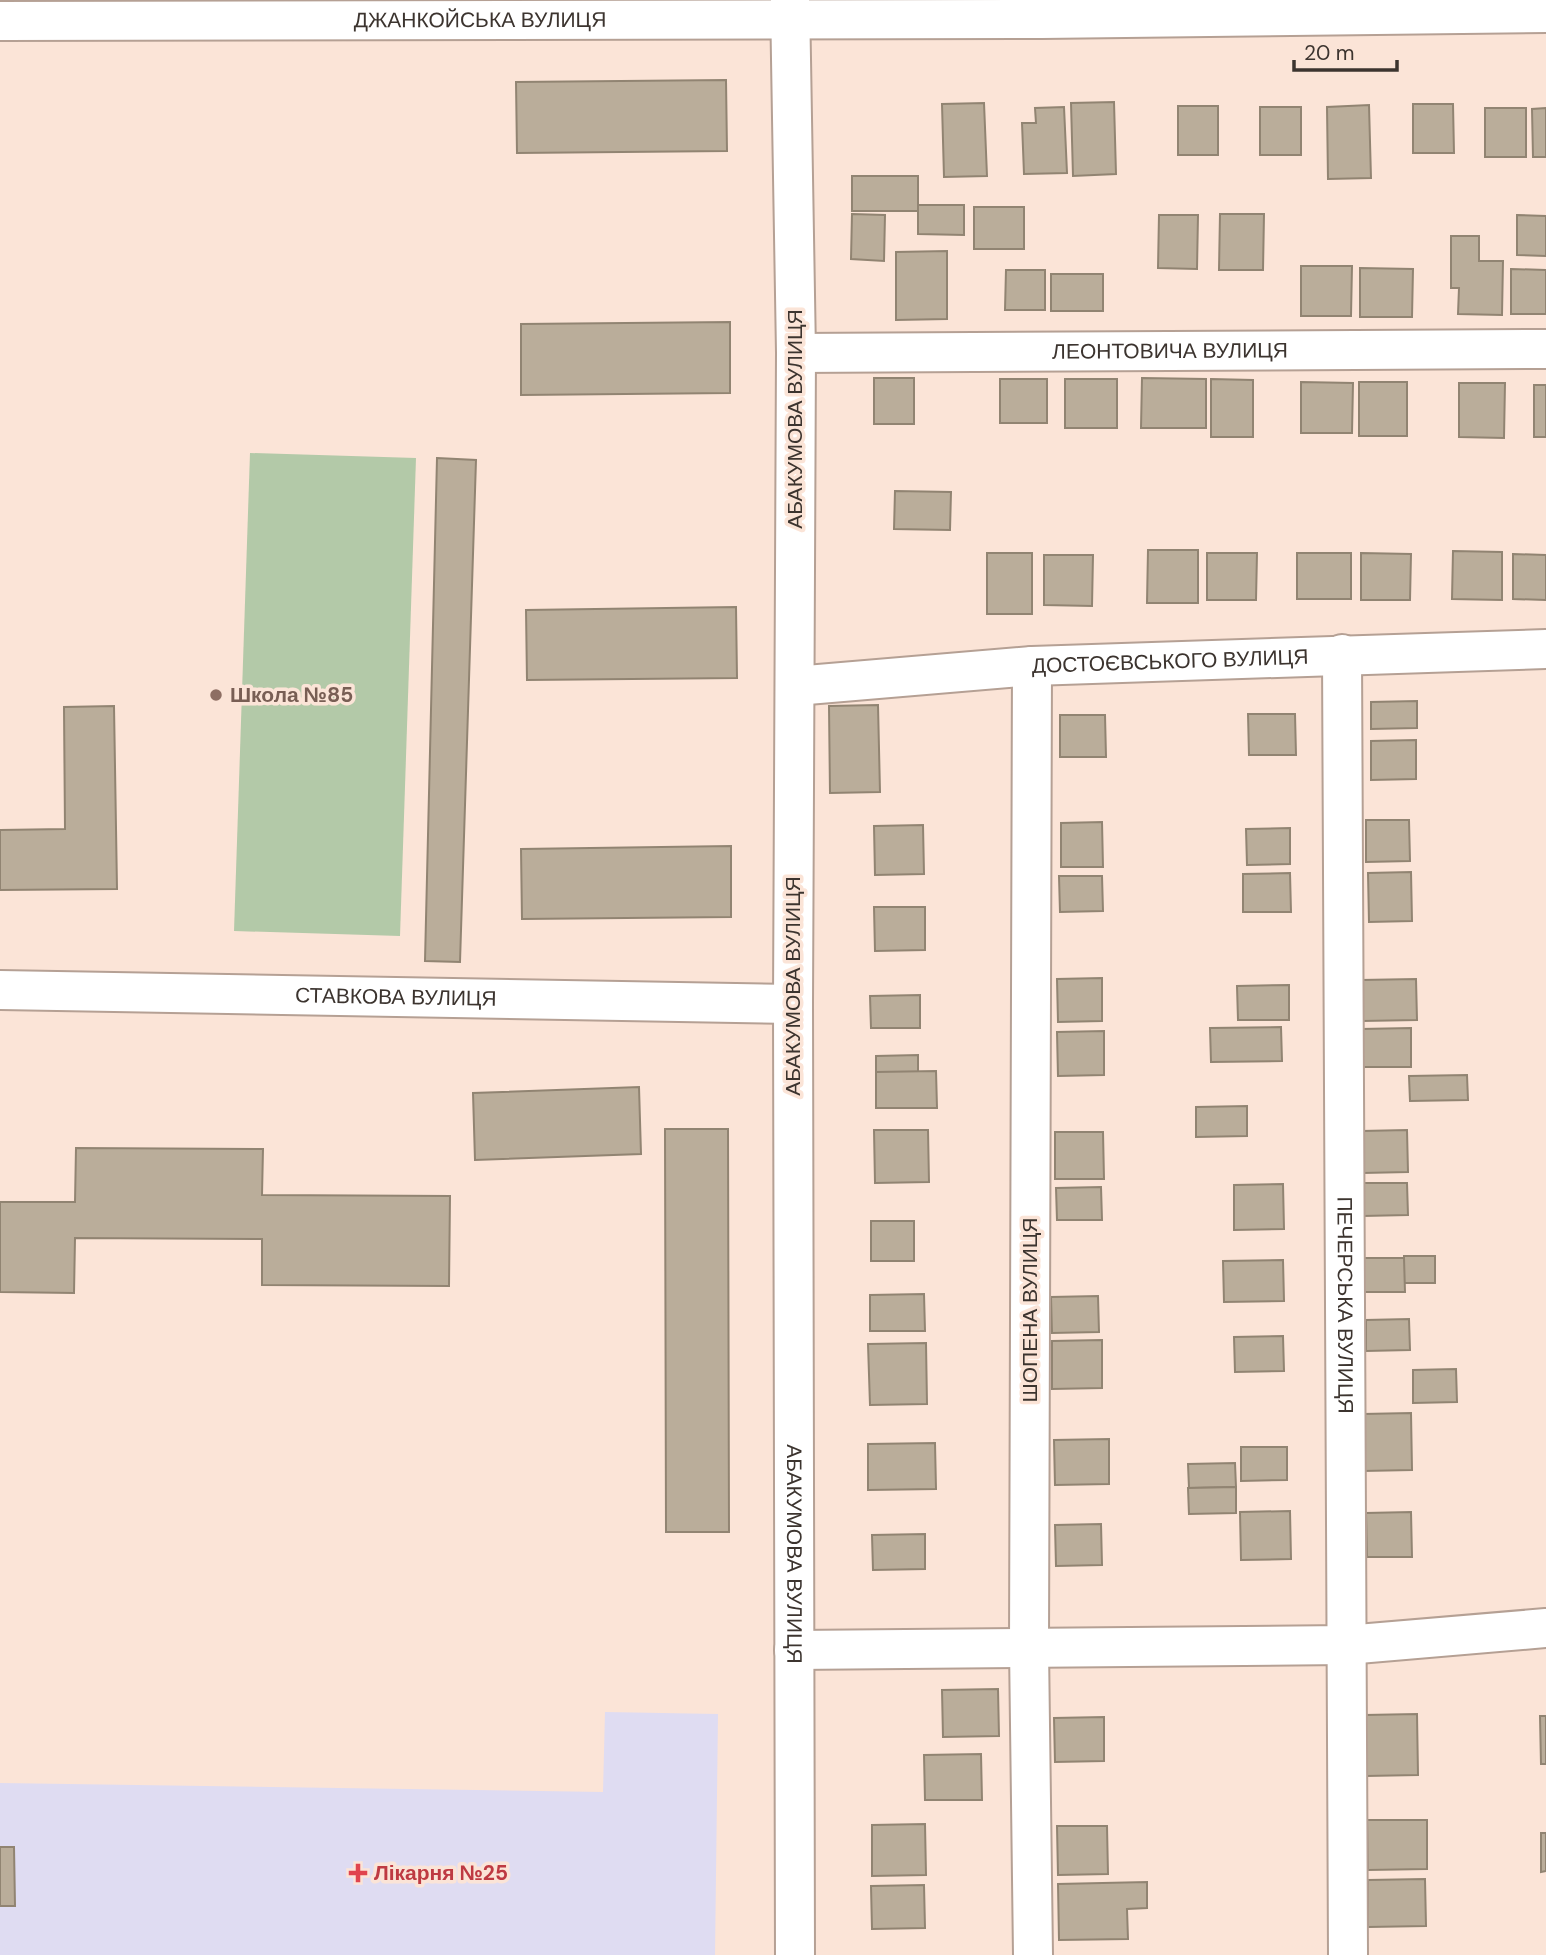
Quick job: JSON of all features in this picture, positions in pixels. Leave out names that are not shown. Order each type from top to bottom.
[{"type":"street","name":"ДЖАНКОЙСЬКА ВУЛИЦЯ","points":[[0,21],[789,9],[1546,13]]},
{"type":"street","name":"АБАКУМОВА ВУЛИЦЯ","points":[[789,9],[796,353],[793,1004],[795,1955]]},
{"type":"street","name":"ЛЕОНТОВИЧА ВУЛИЦЯ","points":[[796,353],[1546,349]]},
{"type":"street","name":"ДОСТОЄВСЬКОГО ВУЛИЦЯ","points":[[795,685],[1032,666],[1546,649]]},
{"type":"street","name":"ПЕЧЕРСЬКА ВУЛИЦЯ","points":[[1342,654],[1348,1955]]},
{"type":"street","name":"ШОПЕНА ВУЛИЦЯ","points":[[1032,666],[1029,1648],[1033,1955]]},
{"type":"street","name":"СТАВКОВА ВУЛИЦЯ","points":[[0,990],[793,1004]]},
{"type":"street","points":[[794,1650],[1346,1645],[1546,1628]]},
{"type":"shaded area","name":"Лікарня №25","points":[[605,1712],[718,1714],[715,1955],[0,1955],[0,1783],[603,1792]]},
{"type":"green space","points":[[250,453],[416,458],[400,936],[234,931]]},
{"type":"building","points":[[726,80],[727,151],[517,153],[516,82]]},
{"type":"building","points":[[1114,102],[1116,174],[1073,176],[1071,103]]},
{"type":"building","points":[[984,103],[987,176],[944,177],[942,104]]},
{"type":"building","points":[[1413,104],[1453,104],[1454,153],[1413,153]]},
{"type":"building","points":[[1369,105],[1371,178],[1328,179],[1327,107]]},
{"type":"building","points":[[1178,106],[1218,106],[1218,155],[1178,155]]},
{"type":"building","points":[[1064,107],[1067,173],[1024,174],[1022,123],[1036,123],[1035,108]]},
{"type":"building","points":[[1260,107],[1301,107],[1301,155],[1260,155]]},
{"type":"building","points":[[1485,108],[1526,108],[1526,157],[1485,157]]},
{"type":"building","points":[[1546,108],[1546,157],[1533,157],[1532,109]]},
{"type":"building","points":[[852,176],[918,176],[918,211],[852,211]]},
{"type":"building","points":[[918,205],[964,205],[964,235],[918,234]]},
{"type":"building","points":[[974,207],[1024,207],[1024,249],[974,249]]},
{"type":"building","points":[[852,214],[885,215],[884,261],[851,259]]},
{"type":"building","points":[[1220,214],[1264,214],[1263,270],[1219,270]]},
{"type":"building","points":[[1159,215],[1198,215],[1197,269],[1158,268]]},
{"type":"building","points":[[1517,215],[1546,216],[1546,256],[1517,255]]},
{"type":"building","points":[[1451,236],[1479,236],[1479,261],[1503,261],[1502,315],[1458,314],[1459,288],[1451,288]]},
{"type":"building","points":[[947,251],[947,319],[896,320],[896,252]]},
{"type":"building","points":[[1301,266],[1352,266],[1351,316],[1301,316]]},
{"type":"building","points":[[1360,268],[1413,269],[1412,317],[1360,317]]},
{"type":"building","points":[[1511,269],[1546,270],[1546,314],[1511,314]]},
{"type":"building","points":[[1006,270],[1045,270],[1045,310],[1005,310]]},
{"type":"building","points":[[1051,274],[1103,274],[1103,311],[1051,311]]},
{"type":"building","points":[[730,322],[730,393],[521,395],[521,324]]},
{"type":"building","points":[[874,378],[914,378],[914,424],[874,424]]},
{"type":"building","points":[[1142,378],[1206,379],[1206,428],[1141,428]]},
{"type":"building","points":[[1000,379],[1047,379],[1047,423],[1000,423]]},
{"type":"building","points":[[1065,379],[1117,379],[1117,428],[1065,428]]},
{"type":"building","points":[[1211,379],[1253,380],[1253,437],[1211,437]]},
{"type":"building","points":[[1301,382],[1353,383],[1352,433],[1301,433]]},
{"type":"building","points":[[1359,382],[1407,382],[1407,436],[1359,436]]},
{"type":"building","points":[[1459,383],[1505,383],[1504,438],[1459,437]]},
{"type":"building","points":[[1534,385],[1546,385],[1546,437],[1534,437]]},
{"type":"building","points":[[437,458],[476,460],[460,962],[425,961]]},
{"type":"building","points":[[895,491],[951,492],[950,530],[894,529]]},
{"type":"building","points":[[1148,550],[1198,550],[1198,603],[1147,603]]},
{"type":"building","points":[[1453,551],[1502,552],[1502,600],[1452,599]]},
{"type":"building","points":[[987,553],[1032,553],[1032,614],[987,614]]},
{"type":"building","points":[[1207,553],[1257,553],[1256,600],[1207,600]]},
{"type":"building","points":[[1297,553],[1351,553],[1351,599],[1297,599]]},
{"type":"building","points":[[1361,553],[1411,554],[1410,600],[1361,600]]},
{"type":"building","points":[[1513,554],[1546,555],[1546,600],[1513,599]]},
{"type":"building","points":[[1044,555],[1093,555],[1092,606],[1044,605]]},
{"type":"building","points":[[736,607],[737,678],[527,680],[526,610]]},
{"type":"building","points":[[1417,701],[1417,728],[1371,729],[1371,702]]},
{"type":"building","points":[[878,705],[880,792],[830,793],[829,706]]},
{"type":"building","points":[[114,706],[117,889],[0,890],[0,830],[65,829],[64,707]]},
{"type":"building","points":[[1248,714],[1295,714],[1296,755],[1249,755]]},
{"type":"building","points":[[1060,715],[1105,715],[1106,757],[1060,757]]},
{"type":"building","points":[[1416,740],[1416,779],[1371,780],[1371,741]]},
{"type":"building","points":[[1366,820],[1409,820],[1410,861],[1366,862]]},
{"type":"building","points":[[1102,822],[1103,867],[1061,867],[1061,823]]},
{"type":"building","points":[[923,825],[924,874],[875,875],[874,826]]},
{"type":"building","points":[[1290,828],[1290,864],[1247,865],[1246,829]]},
{"type":"building","points":[[731,846],[731,917],[522,919],[521,849]]},
{"type":"building","points":[[1411,872],[1412,921],[1369,922],[1368,873]]},
{"type":"building","points":[[1290,873],[1291,912],[1243,912],[1243,874]]},
{"type":"building","points":[[1059,876],[1102,876],[1103,911],[1060,912]]},
{"type":"building","points":[[874,907],[925,907],[925,950],[875,951]]},
{"type":"building","points":[[1102,978],[1102,1021],[1058,1022],[1057,979]]},
{"type":"building","points":[[1416,979],[1417,1020],[1362,1021],[1361,980]]},
{"type":"building","points":[[1289,985],[1289,1020],[1238,1020],[1237,986]]},
{"type":"building","points":[[920,995],[920,1028],[871,1028],[870,996]]},
{"type":"building","points":[[1281,1027],[1282,1061],[1211,1062],[1210,1028]]},
{"type":"building","points":[[1411,1028],[1411,1067],[1362,1067],[1361,1029]]},
{"type":"building","points":[[1104,1031],[1104,1075],[1058,1076],[1057,1032]]},
{"type":"building","points":[[918,1055],[918,1072],[876,1072],[876,1056]]},
{"type":"building","points":[[936,1071],[937,1108],[876,1108],[876,1072]]},
{"type":"building","points":[[1467,1075],[1468,1100],[1410,1101],[1409,1076]]},
{"type":"building","points":[[639,1087],[641,1154],[475,1160],[473,1093]]},
{"type":"building","points":[[1247,1106],[1247,1136],[1196,1137],[1196,1107]]},
{"type":"building","points":[[665,1129],[728,1129],[729,1532],[666,1532]]},
{"type":"building","points":[[874,1130],[928,1130],[929,1182],[875,1183]]},
{"type":"building","points":[[1407,1130],[1408,1172],[1363,1173],[1362,1131]]},
{"type":"building","points":[[1055,1132],[1103,1132],[1104,1179],[1055,1179]]},
{"type":"building","points":[[76,1148],[263,1149],[262,1195],[450,1196],[449,1286],[262,1285],[262,1239],[75,1238],[74,1293],[0,1292],[0,1202],[75,1202]]},
{"type":"building","points":[[1362,1183],[1407,1183],[1408,1215],[1363,1216]]},
{"type":"building","points":[[1283,1184],[1284,1229],[1234,1230],[1234,1185]]},
{"type":"building","points":[[1101,1187],[1102,1220],[1057,1220],[1056,1188]]},
{"type":"building","points":[[871,1221],[914,1221],[914,1261],[871,1261]]},
{"type":"building","points":[[1404,1256],[1435,1256],[1435,1283],[1404,1283]]},
{"type":"building","points":[[1363,1258],[1404,1258],[1405,1292],[1363,1292]]},
{"type":"building","points":[[1283,1260],[1284,1301],[1224,1302],[1223,1261]]},
{"type":"building","points":[[924,1294],[925,1331],[870,1331],[870,1295]]},
{"type":"building","points":[[1098,1296],[1099,1332],[1052,1333],[1051,1297]]},
{"type":"building","points":[[1409,1319],[1410,1350],[1366,1351],[1366,1320]]},
{"type":"building","points":[[1283,1336],[1284,1371],[1235,1372],[1234,1337]]},
{"type":"building","points":[[1102,1340],[1102,1388],[1052,1389],[1052,1341]]},
{"type":"building","points":[[926,1343],[927,1404],[870,1405],[868,1344]]},
{"type":"building","points":[[1456,1369],[1457,1402],[1413,1403],[1413,1370]]},
{"type":"building","points":[[1411,1413],[1412,1470],[1363,1471],[1363,1414]]},
{"type":"building","points":[[1109,1439],[1109,1484],[1055,1485],[1054,1440]]},
{"type":"building","points":[[935,1443],[936,1489],[868,1490],[868,1444]]},
{"type":"building","points":[[1241,1447],[1287,1447],[1287,1480],[1241,1481]]},
{"type":"building","points":[[1235,1463],[1236,1487],[1189,1488],[1188,1464]]},
{"type":"building","points":[[1236,1487],[1236,1513],[1189,1514],[1188,1488]]},
{"type":"building","points":[[1290,1511],[1291,1559],[1241,1560],[1240,1512]]},
{"type":"building","points":[[1411,1512],[1412,1557],[1367,1557],[1366,1513]]},
{"type":"building","points":[[1101,1524],[1102,1565],[1056,1566],[1055,1525]]},
{"type":"building","points":[[925,1534],[925,1569],[873,1570],[872,1535]]},
{"type":"building","points":[[998,1689],[999,1736],[943,1737],[942,1690]]},
{"type":"building","points":[[1417,1714],[1418,1775],[1366,1776],[1365,1715]]},
{"type":"building","points":[[1540,1716],[1546,1716],[1546,1764],[1541,1764]]},
{"type":"building","points":[[1104,1717],[1104,1761],[1055,1762],[1054,1718]]},
{"type":"building","points":[[981,1754],[982,1800],[925,1800],[924,1755]]},
{"type":"building","points":[[1367,1820],[1427,1820],[1427,1869],[1368,1870]]},
{"type":"building","points":[[925,1824],[926,1875],[872,1876],[872,1825]]},
{"type":"building","points":[[1057,1826],[1107,1826],[1108,1874],[1058,1875]]},
{"type":"building","points":[[1541,1833],[1546,1833],[1546,1871],[1541,1872]]},
{"type":"building","points":[[0,1847],[14,1847],[15,1906],[0,1906]]},
{"type":"building","points":[[1425,1879],[1426,1926],[1368,1927],[1368,1880]]},
{"type":"building","points":[[1147,1882],[1147,1908],[1127,1909],[1128,1939],[1059,1940],[1058,1884]]},
{"type":"building","points":[[924,1885],[925,1928],[872,1929],[871,1886]]},
{"type":"place","name":"Школа №85","points":[[216,695]]},
{"type":"place","name":"Лікарня №25","points":[[358,1873]]}]
